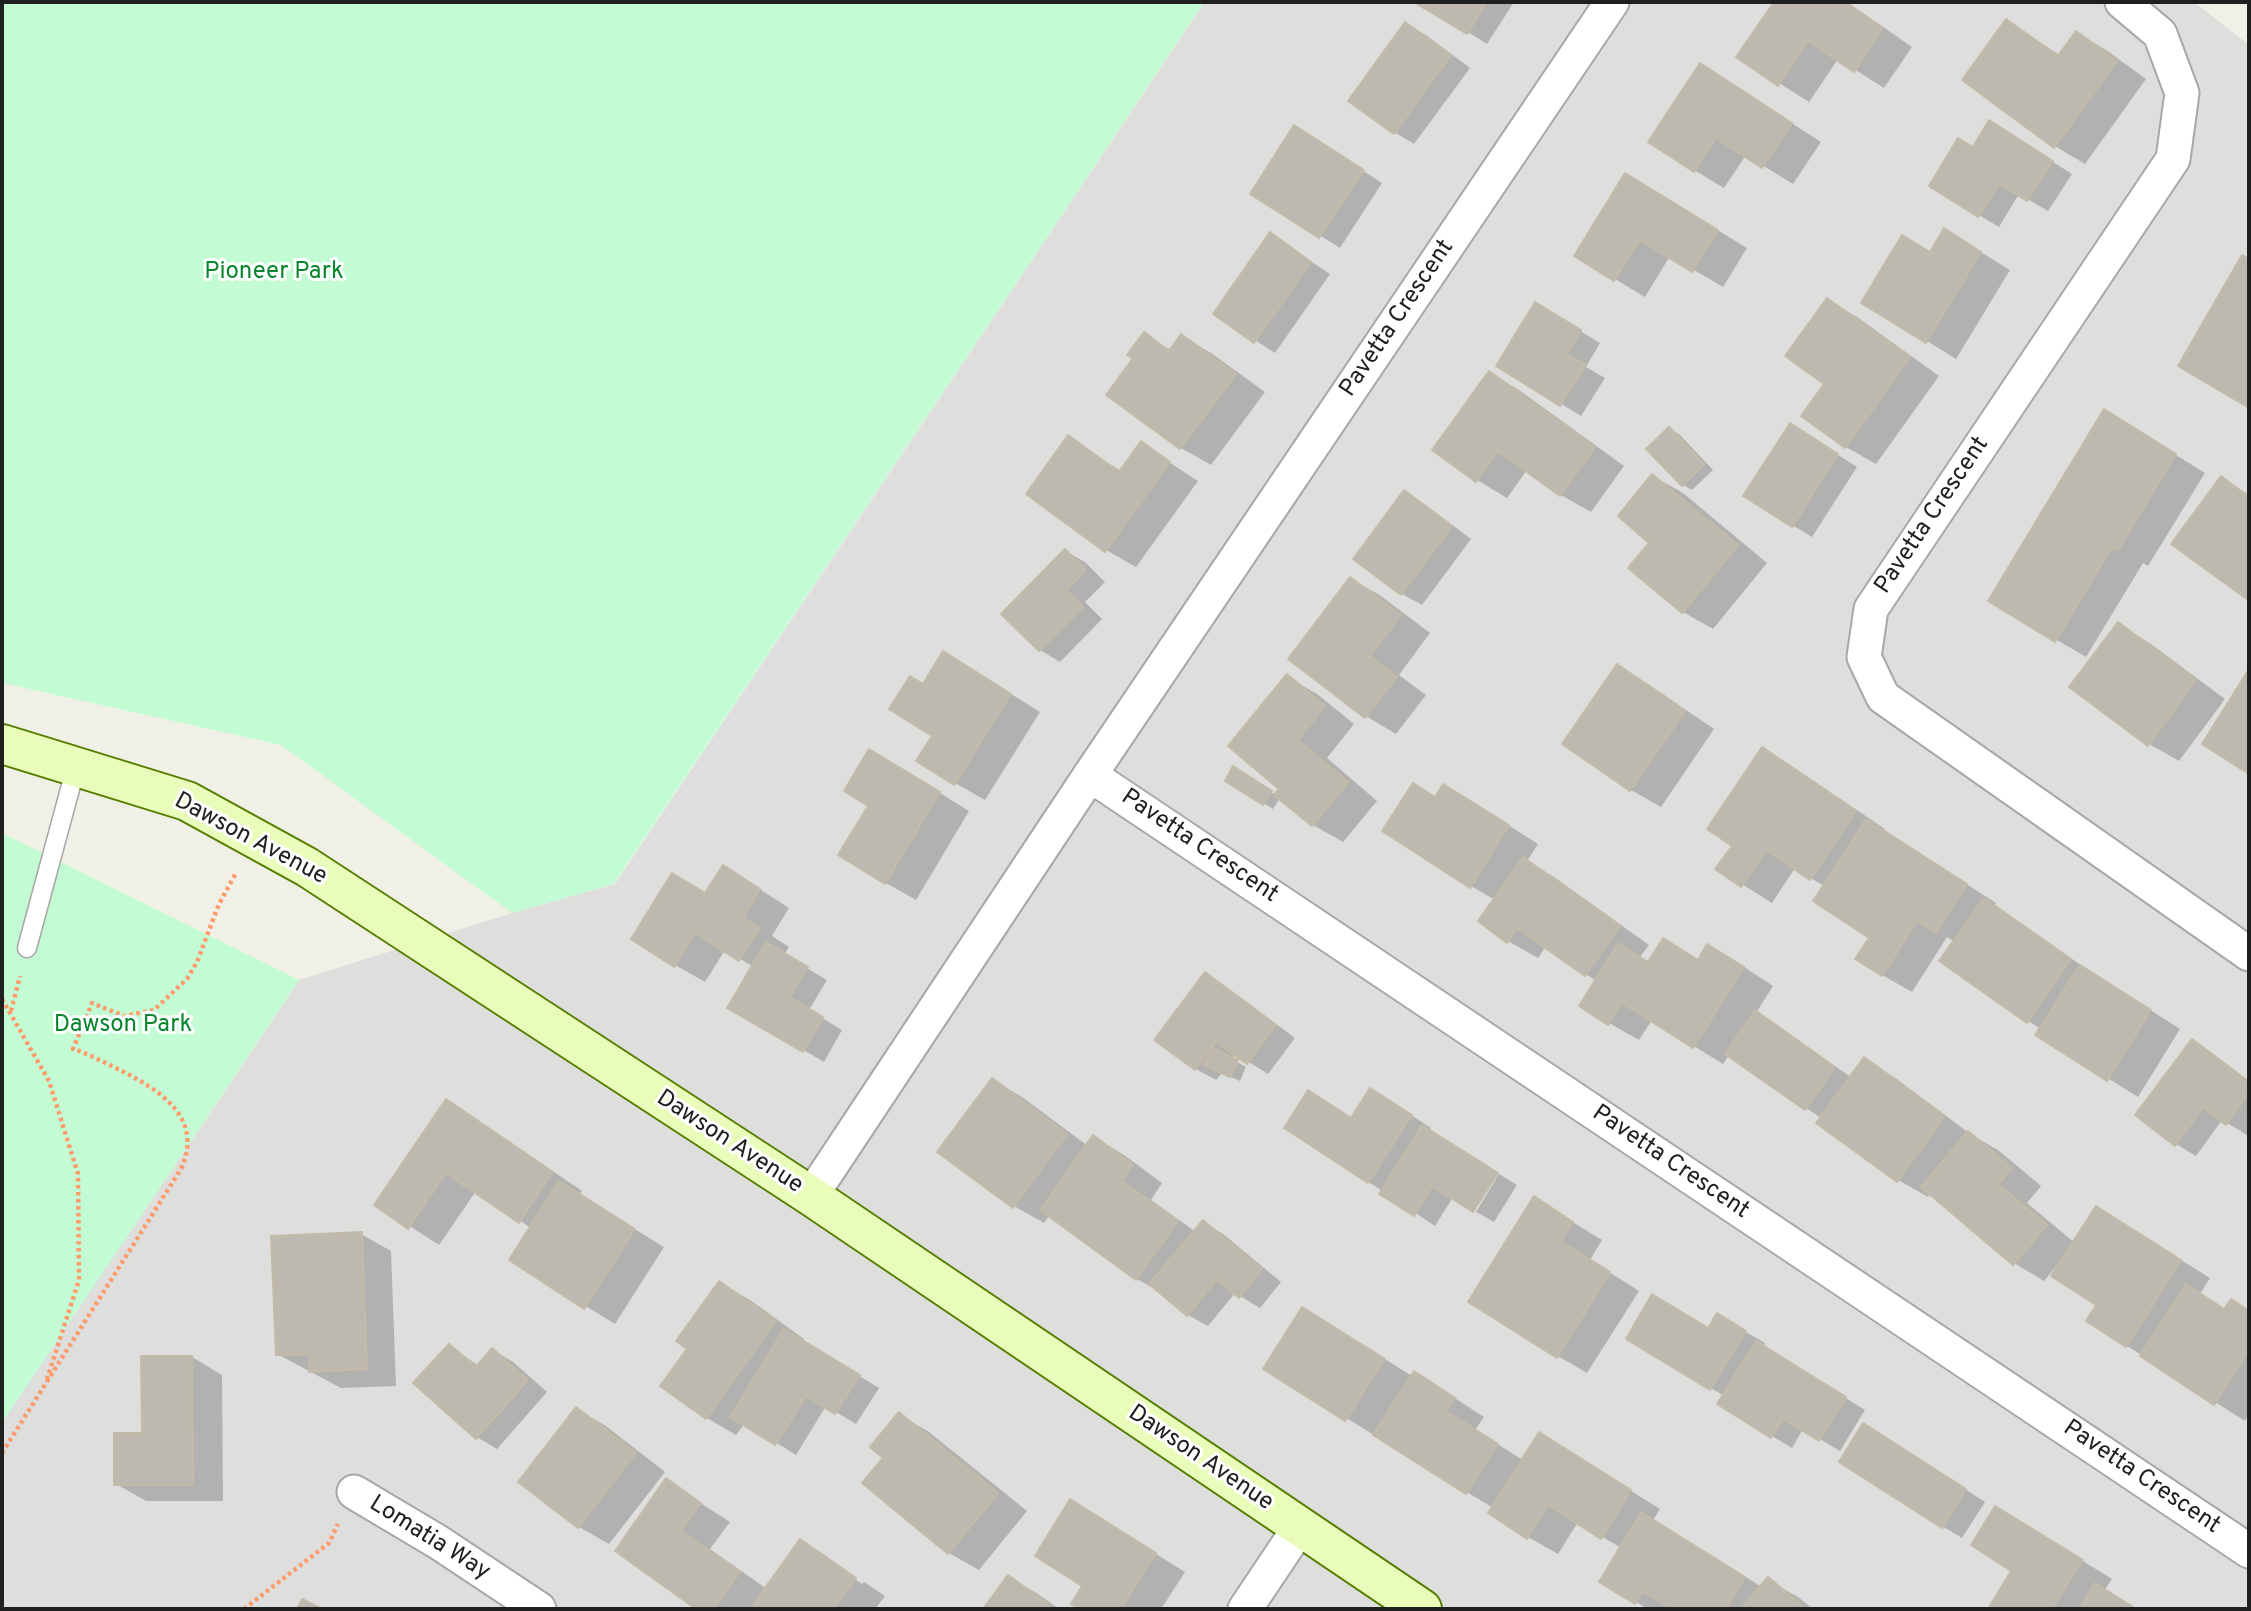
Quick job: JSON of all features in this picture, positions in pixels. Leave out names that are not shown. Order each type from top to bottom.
[{"type":"main road","name":"Dawson Avenue","points":[[2,744],[187,802],[307,867],[811,1196],[1422,1609]]},
{"type":"street","name":"Pavetta Crescent","points":[[811,1196],[1090,775],[1612,2]]},
{"type":"street","name":"Pavetta Crescent","points":[[2122,2],[2160,34],[2182,93],[2173,159],[1871,608],[1864,657],[1883,697],[2249,954]]},
{"type":"street","name":"Pavetta Crescent","points":[[1090,775],[2249,1551]]},
{"type":"street","name":"Lomatia Way","points":[[354,1492],[438,1542],[539,1609]]},
{"type":"street","points":[[1245,1609],[1300,1527]]},
{"type":"lane","points":[[27,948],[76,767]]},
{"type":"path","points":[[2,1453],[187,1157],[186,1134],[180,1115],[164,1096],[127,1074],[73,1049],[92,1003],[124,1016],[136,1015],[153,1010],[187,979],[197,962],[219,904],[241,864]]},
{"type":"path","points":[[11,1012],[27,948]]},
{"type":"path","points":[[2,999],[49,1081],[78,1174],[79,1280],[44,1385]]},
{"type":"path","points":[[244,1609],[329,1544],[354,1492]]},
{"type":"shaded area","points":[[1204,2],[2194,2],[2249,45],[2249,1609],[2,1609],[2,1423],[299,980],[512,913],[615,884]]},
{"type":"green space","name":"Pioneer Park","points":[[2,2],[1204,2],[614,884],[512,913],[281,745],[2,683]]},
{"type":"green space","name":"Dawson Park","points":[[2,833],[299,980],[2,1423]]},
{"type":"building","points":[[1487,2],[1467,34],[1417,4]]},
{"type":"building","points":[[1774,2],[1845,2],[1883,28],[1854,72],[1808,41],[1778,86],[1736,57]]},
{"type":"building","points":[[2006,19],[2058,56],[2076,31],[2117,61],[2054,148],[1962,80]]},
{"type":"building","points":[[1405,22],[1451,55],[1394,134],[1348,101]]},
{"type":"building","points":[[1700,63],[1792,123],[1762,168],[1716,138],[1694,172],[1648,142]]},
{"type":"building","points":[[1989,120],[2053,161],[2027,201],[1999,184],[1978,217],[1929,186],[1958,138],[1973,147]]},
{"type":"building","points":[[1294,125],[1364,170],[1319,238],[1250,194]]},
{"type":"building","points":[[1625,173],[1718,230],[1692,272],[1640,240],[1614,281],[1574,256]]},
{"type":"building","points":[[1944,228],[1981,252],[1926,343],[1861,303],[1902,235],[1930,252]]},
{"type":"building","points":[[1270,232],[1311,262],[1254,343],[1213,314]]},
{"type":"building","points":[[2242,255],[2249,259],[2249,408],[2178,366]]},
{"type":"building","points":[[1827,298],[1910,357],[1845,448],[1801,416],[1824,384],[1785,356]]},
{"type":"building","points":[[1535,302],[1581,330],[1567,354],[1586,365],[1560,406],[1496,366]]},
{"type":"building","points":[[1144,332],[1169,351],[1181,334],[1236,374],[1180,449],[1106,395],[1133,358],[1127,355]]},
{"type":"building","points":[[1489,371],[1595,447],[1560,496],[1498,451],[1476,482],[1432,450]]},
{"type":"building","points":[[2104,409],[2176,454],[2118,550],[2112,547],[2055,642],[1988,601]]},
{"type":"building","points":[[1790,423],[1838,454],[1792,527],[1743,496]]},
{"type":"building","points":[[1669,427],[1704,464],[1682,486],[1646,449]]},
{"type":"building","points":[[1068,435],[1119,472],[1141,441],[1170,462],[1105,552],[1026,494]]},
{"type":"building","points":[[1652,474],[1738,545],[1682,613],[1628,568],[1649,543],[1618,516]]},
{"type":"building","points":[[2221,476],[2249,497],[2248,600],[2171,544]]},
{"type":"building","points":[[1404,490],[1452,526],[1401,595],[1353,559]]},
{"type":"building","points":[[1065,549],[1086,570],[1066,590],[1083,607],[1039,651],[1001,614]]},
{"type":"building","points":[[1350,577],[1401,615],[1370,656],[1397,677],[1365,718],[1288,659]]},
{"type":"building","points":[[2118,622],[2196,680],[2148,746],[2069,687]]},
{"type":"building","points":[[943,651],[1011,694],[954,785],[916,761],[932,736],[889,709],[910,676],[923,684]]},
{"type":"building","points":[[1617,664],[1685,711],[1630,791],[1562,744]]},
{"type":"building","points":[[2249,669],[2249,774],[2202,744]]},
{"type":"building","points":[[1287,674],[1325,706],[1298,740],[1348,782],[1312,826],[1274,795],[1279,789],[1228,746]]},
{"type":"building","points":[[1762,747],[1856,811],[1810,880],[1766,850],[1741,887],[1715,869],[1732,846],[1707,829]]},
{"type":"building","points":[[869,749],[940,792],[885,884],[838,855],[868,806],[844,791]]},
{"type":"building","points":[[1233,766],[1272,791],[1263,805],[1225,781]]},
{"type":"building","points":[[1413,783],[1435,797],[1443,784],[1509,825],[1470,888],[1382,831]]},
{"type":"building","points":[[1866,819],[1967,884],[1936,933],[1917,921],[1882,976],[1855,959],[1869,938],[1813,901]]},
{"type":"building","points":[[1523,857],[1620,926],[1585,976],[1517,928],[1507,943],[1478,921]]},
{"type":"building","points":[[723,865],[760,889],[743,918],[760,928],[739,961],[695,933],[674,967],[631,939],[672,873],[705,893]]},
{"type":"building","points":[[1984,898],[2071,959],[2027,1023],[1939,961]]},
{"type":"building","points":[[1663,938],[1698,960],[1707,944],[1744,967],[1693,1048],[1622,1003],[1608,1025],[1579,1006],[1618,943],[1648,962]]},
{"type":"building","points":[[766,942],[808,967],[790,997],[823,1017],[803,1052],[727,1008]]},
{"type":"building","points":[[2080,965],[2151,1010],[2107,1081],[2035,1035]]},
{"type":"building","points":[[1205,972],[1276,1025],[1247,1064],[1216,1042],[1195,1070],[1154,1040]]},
{"type":"building","points":[[1755,1010],[1835,1067],[1805,1110],[1725,1054]]},
{"type":"building","points":[[2192,1039],[2249,1082],[2249,1093],[2226,1125],[2203,1107],[2175,1146],[2135,1115]]},
{"type":"building","points":[[1213,1048],[1238,1060],[1230,1077],[1204,1065]]},
{"type":"building","points":[[1864,1057],[1945,1116],[1897,1182],[1816,1123]]},
{"type":"building","points":[[992,1078],[1067,1134],[1013,1208],[937,1152]]},
{"type":"building","points":[[1370,1088],[1412,1115],[1368,1183],[1284,1128],[1308,1090],[1351,1118]]},
{"type":"building","points":[[446,1099],[553,1172],[519,1223],[446,1173],[408,1229],[374,1205]]},
{"type":"building","points":[[1422,1125],[1498,1173],[1473,1212],[1432,1186],[1414,1216],[1379,1194]]},
{"type":"building","points":[[1968,1131],[2012,1168],[1998,1184],[2047,1225],[2013,1265],[1921,1187]]},
{"type":"building","points":[[1093,1135],[1133,1165],[1122,1181],[1178,1221],[1136,1280],[1040,1210]]},
{"type":"building","points":[[559,1181],[635,1229],[584,1309],[509,1260]]},
{"type":"building","points":[[1534,1196],[1573,1222],[1561,1241],[1610,1272],[1557,1358],[1468,1302]]},
{"type":"building","points":[[2096,1206],[2181,1260],[2126,1347],[2086,1321],[2096,1305],[2051,1276]]},
{"type":"building","points":[[1203,1220],[1262,1269],[1239,1298],[1217,1279],[1187,1316],[1149,1284]]},
{"type":"building","points":[[362,1232],[367,1369],[309,1372],[309,1354],[276,1355],[271,1236]]},
{"type":"building","points":[[719,1281],[776,1321],[706,1419],[660,1386],[687,1349],[676,1341]]},
{"type":"building","points":[[2186,1284],[2224,1309],[2231,1299],[2249,1311],[2249,1350],[2214,1405],[2140,1356]]},
{"type":"building","points":[[1652,1294],[1708,1328],[1717,1313],[1746,1331],[1710,1390],[1626,1339]]},
{"type":"building","points":[[1302,1307],[1385,1359],[1345,1421],[1263,1369]]},
{"type":"building","points":[[784,1329],[860,1375],[835,1414],[806,1396],[775,1445],[730,1417]]},
{"type":"building","points":[[1756,1341],[1846,1397],[1819,1441],[1783,1419],[1771,1438],[1717,1404]]},
{"type":"building","points":[[449,1344],[476,1367],[492,1348],[528,1380],[476,1439],[413,1383]]},
{"type":"building","points":[[141,1356],[192,1356],[193,1485],[114,1485],[114,1433],[142,1433]]},
{"type":"building","points":[[1414,1371],[1455,1398],[1446,1411],[1498,1444],[1466,1494],[1373,1435]]},
{"type":"building","points":[[576,1407],[636,1453],[578,1528],[518,1482]]},
{"type":"building","points":[[899,1412],[998,1493],[948,1554],[862,1483],[883,1458],[870,1447]]},
{"type":"building","points":[[1863,1423],[1966,1489],[1942,1528],[1839,1462]]},
{"type":"building","points":[[1539,1432],[1631,1490],[1601,1539],[1548,1505],[1527,1539],[1488,1513]]},
{"type":"building","points":[[666,1478],[701,1503],[681,1531],[740,1572],[714,1609],[696,1609],[615,1551]]},
{"type":"building","points":[[1070,1499],[1156,1553],[1121,1609],[1080,1609],[1071,1604],[1082,1586],[1035,1556]]},
{"type":"building","points":[[1995,1506],[2083,1560],[2052,1609],[1988,1609],[2011,1571],[1971,1545]]},
{"type":"building","points":[[1641,1512],[1745,1577],[1726,1609],[1672,1609],[1642,1591],[1635,1604],[1599,1582]]},
{"type":"building","points":[[800,1539],[856,1578],[834,1609],[750,1609]]},
{"type":"building","points":[[1008,1575],[1055,1609],[983,1609]]},
{"type":"building","points":[[1768,1577],[1806,1609],[1741,1609]]},
{"type":"building","points":[[2095,1583],[2136,1609],[2079,1609]]},
{"type":"building","points":[[302,1599],[322,1609],[297,1609]]}]
